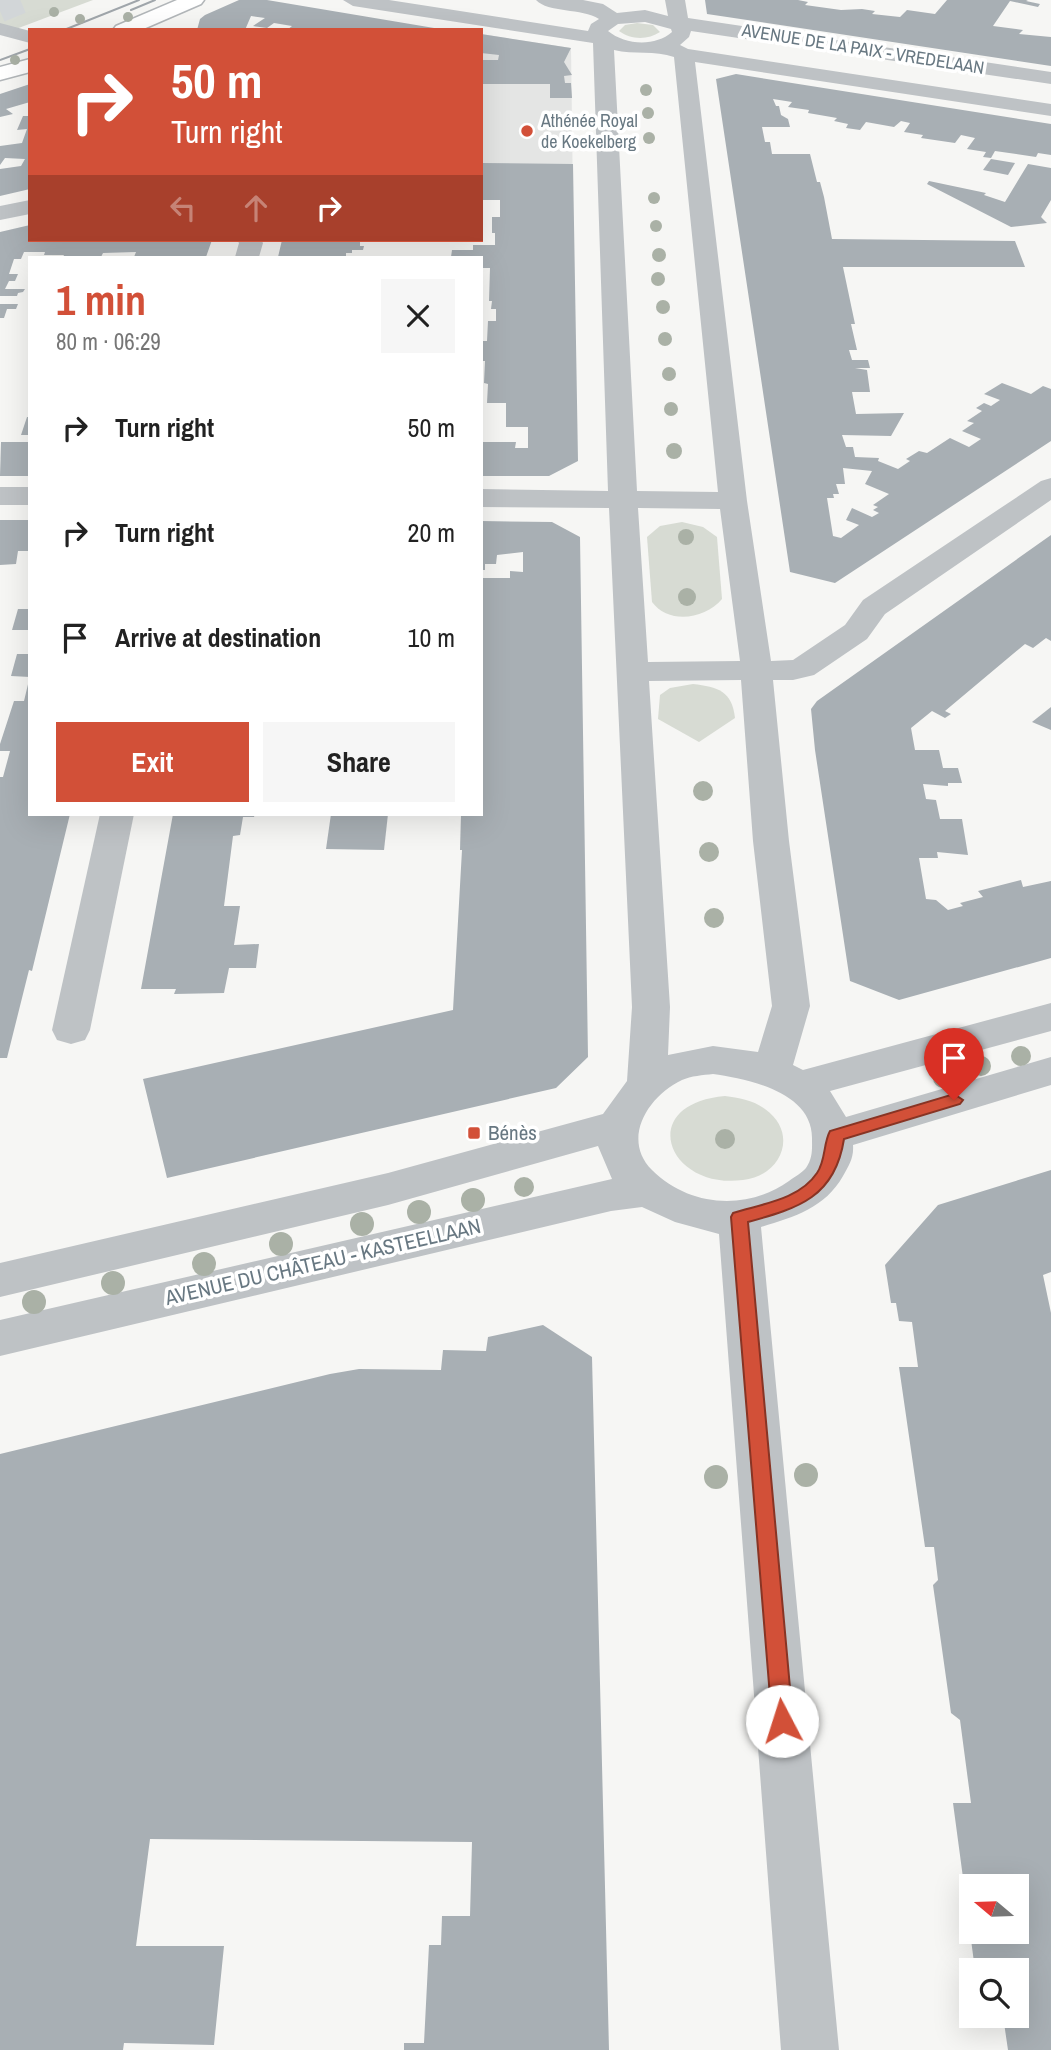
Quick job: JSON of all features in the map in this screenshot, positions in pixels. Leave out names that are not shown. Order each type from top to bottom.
[{"type":"main road","points":[[129,28],[194,0]]},
{"type":"main road","points":[[0,74],[28,66]]},
{"type":"street","points":[[353,0],[568,35],[602,16]]},
{"type":"street","points":[[546,0],[602,16]]},
{"type":"street","points":[[675,0],[677,19],[674,22],[680,25],[682,33],[673,41],[673,49],[681,113],[696,159],[733,501],[757,671],[761,841],[791,1006],[786,1077]]},
{"type":"street","points":[[602,16],[611,102],[621,286],[623,499],[633,672],[651,832],[648,1083]]},
{"type":"street","name":"AVENUE DE LA PAIX - VREDELAAN","points":[[602,16],[645,16],[1051,78]]},
{"type":"street","name":"AVENUE DE LA PAIX - VREDELAAN","points":[[602,16],[629,46],[673,49],[1051,110]]},
{"type":"street","points":[[0,29],[28,36]]},
{"type":"street","points":[[0,214],[28,207]]},
{"type":"street","points":[[633,672],[803,668],[856,632],[874,607],[1051,487]]},
{"type":"street","points":[[0,496],[28,496]]},
{"type":"street","points":[[483,498],[733,501]]},
{"type":"street","points":[[71,1030],[117,816]]},
{"type":"street","points":[[786,1077],[1051,1017]]},
{"type":"street","points":[[0,1280],[320,1208],[618,1125],[648,1083],[668,1070],[713,1060],[740,1060],[786,1077],[817,1098],[836,1135],[833,1156],[824,1177],[804,1195],[780,1207],[739,1217],[707,1216],[672,1205],[647,1191],[629,1174],[620,1150],[618,1125]]},
{"type":"street","points":[[836,1135],[1051,1071]]},
{"type":"street","name":"AVENUE DU CHÂTEAU - KASTEELLAAN","points":[[0,1338],[611,1195],[647,1191]]},
{"type":"street","points":[[739,1217],[810,2050]]},
{"type":"shaded area","points":[[0,0],[93,0],[0,35]]},
{"type":"shaded area","points":[[625,25],[653,25],[660,32],[640,38],[619,31]]},
{"type":"shaded area","name":"Athénée Royal de Koekelberg","points":[[483,34],[571,48],[573,200],[483,200]]},
{"type":"shaded area","points":[[682,522],[703,527],[717,537],[722,599],[706,611],[687,617],[668,614],[652,602],[647,537],[660,526]]},
{"type":"shaded area","points":[[693,684],[716,689],[727,696],[735,718],[699,742],[658,719],[660,695],[670,688]]},
{"type":"shaded area","points":[[725,1096],[746,1100],[765,1109],[781,1130],[783,1141],[776,1162],[768,1171],[757,1177],[717,1180],[695,1172],[680,1160],[672,1145],[671,1129],[679,1114],[697,1102]]},
{"type":"building","points":[[239,0],[267,0],[434,28],[290,28],[292,26],[274,23],[267,28],[253,26],[265,18],[251,16],[246,28],[198,28],[200,19]]},
{"type":"building","points":[[705,0],[798,0],[808,2],[805,5],[841,10],[862,9],[875,11],[872,14],[900,17],[907,10],[935,14],[947,0],[1028,0],[1026,1],[1040,4],[1038,7],[1010,1],[993,26],[1023,30],[1019,34],[1051,37],[1051,66],[707,14]]},
{"type":"building","points":[[483,34],[571,48],[564,62],[572,75],[564,76],[565,83],[571,83],[572,98],[550,98],[550,84],[483,84],[483,60],[498,60],[499,55],[483,53]]},
{"type":"building","points":[[736,74],[1051,124],[1051,155],[1038,153],[1036,157],[995,151],[991,158],[983,157],[986,152],[967,149],[975,138],[961,135],[955,143],[921,138],[923,135],[904,132],[910,123],[901,121],[894,127],[866,122],[860,130],[846,128],[848,124],[834,121],[837,118],[808,113],[809,110],[788,107],[792,102],[773,99],[776,106],[779,106],[781,115],[788,119],[790,127],[762,127],[765,142],[770,142],[772,154],[810,154],[824,197],[832,239],[1015,241],[1025,267],[843,267],[855,324],[851,324],[857,350],[849,350],[852,360],[868,360],[870,368],[855,368],[867,370],[870,392],[852,392],[856,414],[904,413],[891,436],[842,435],[846,447],[853,447],[855,457],[879,458],[878,461],[898,469],[910,461],[906,459],[919,451],[927,453],[950,438],[969,447],[981,439],[962,431],[974,423],[967,421],[982,411],[976,408],[984,403],[991,406],[1000,400],[984,394],[1002,383],[1031,394],[1043,386],[1051,389],[1051,441],[835,583],[790,572],[716,79]],"holes":[[[843,468],[872,471],[865,484],[889,494],[873,505],[878,507],[873,510],[879,513],[872,517],[852,508],[846,520],[859,525],[841,538],[833,536],[827,498],[834,498],[833,494],[839,494],[836,484],[845,484]]]},
{"type":"building","points":[[28,85],[28,103],[6,109],[13,114],[0,117],[0,94]]},
{"type":"building","points":[[23,116],[28,116],[28,189],[0,196],[0,169],[21,166],[25,159],[5,158],[0,165],[0,146],[22,143],[27,129],[17,130]]},
{"type":"building","points":[[991,159],[1015,163],[1008,175],[983,170]]},
{"type":"building","points":[[483,163],[573,164],[578,461],[549,476],[483,476],[483,442],[516,442],[515,448],[528,448],[528,427],[506,427],[506,403],[487,403],[488,384],[484,383],[483,341],[487,341],[488,321],[496,321],[496,309],[491,309],[492,301],[489,301],[490,268],[483,268],[483,256],[451,256],[452,250],[473,250],[473,245],[495,245],[492,217],[500,217],[500,200],[483,200]]},
{"type":"building","points":[[1028,164],[1051,168],[1051,200],[1041,217],[1047,223],[1011,227],[927,184],[929,181],[986,193],[984,195],[1005,202]]},
{"type":"building","points":[[28,225],[28,242],[211,242],[206,256],[134,256],[136,252],[64,256],[44,255],[45,252],[24,252],[21,259],[14,259],[9,274],[18,274],[15,281],[9,281],[5,289],[25,289],[17,296],[0,296],[0,232]]},
{"type":"building","points":[[282,242],[360,242],[360,246],[364,246],[363,250],[352,250],[352,253],[346,253],[346,256],[278,256]]},
{"type":"building","points":[[0,304],[18,304],[16,309],[7,309],[4,318],[0,318]]},
{"type":"building","points":[[27,417],[28,417],[28,435],[21,435]]},
{"type":"building","points":[[1,442],[28,442],[28,476],[0,476]]},
{"type":"building","points":[[0,520],[28,520],[28,551],[18,551],[16,564],[0,565]]},
{"type":"building","points":[[483,521],[552,522],[580,537],[588,1057],[556,1088],[167,1178],[143,1079],[453,1010],[462,850],[461,816],[483,816],[483,578],[510,578],[510,571],[523,572],[523,552],[497,555],[496,564],[485,564],[485,570]]},
{"type":"building","points":[[1051,535],[1051,641],[1046,638],[1033,648],[1025,644],[945,711],[951,714],[945,718],[932,711],[911,728],[915,750],[939,750],[943,768],[958,768],[962,783],[948,783],[948,786],[923,784],[926,799],[936,800],[940,819],[962,819],[968,855],[937,852],[938,858],[919,858],[926,899],[936,900],[948,910],[963,906],[960,903],[983,897],[978,891],[1021,880],[1023,887],[1051,881],[1051,958],[899,1000],[850,981],[811,709],[817,701]]},
{"type":"building","points":[[18,609],[28,609],[28,630],[12,630]]},
{"type":"building","points":[[17,654],[28,654],[28,677],[11,676]]},
{"type":"building","points":[[28,684],[28,816],[70,816],[32,971],[29,970],[7,1058],[0,1058],[0,777],[3,777],[10,751],[0,751],[0,744],[14,701],[24,701]]},
{"type":"building","points":[[1051,707],[1051,730],[1032,722]]},
{"type":"building","points":[[173,816],[254,816],[243,817],[240,835],[233,836],[224,906],[240,906],[234,945],[259,944],[256,968],[229,968],[224,993],[174,994],[176,989],[141,989]]},
{"type":"building","points":[[331,816],[388,816],[384,850],[326,849]]},
{"type":"building","points":[[1051,1170],[1051,1272],[1043,1275],[1051,1313],[1051,2050],[1008,2050],[1005,2028],[1029,2028],[1029,1958],[973,1958],[972,1944],[1029,1944],[1029,1874],[963,1874],[953,1803],[971,1803],[960,1720],[951,1713],[933,1585],[938,1580],[934,1547],[925,1547],[899,1367],[918,1367],[912,1322],[899,1321],[896,1303],[891,1303],[885,1265],[938,1205]]},
{"type":"building","points":[[543,1325],[592,1357],[609,2050],[404,2050],[404,2043],[424,2043],[429,1945],[441,1945],[442,1916],[470,1916],[472,1842],[150,1839],[136,1946],[224,1946],[214,2045],[124,2043],[123,2050],[0,2050],[0,1454],[330,1374],[359,1369],[441,1370],[443,1350],[486,1351],[488,1337]]},
{"type":"tunnel","points":[[0,11],[26,0]]},
{"type":"tram line","points":[[69,28],[139,0]]},
{"type":"tram line","points":[[131,10],[155,0]]},
{"type":"tram line","points":[[0,60],[28,50]]},
{"type":"place","name":"Athénée Royal de Koekelberg","points":[[527,131]]},
{"type":"place","name":"Bénès","points":[[474,1133]]},
{"type":"route","points":[[782,1721],[739,1217],[780,1207],[804,1195],[824,1177],[833,1156],[836,1135],[954,1100]]}]
